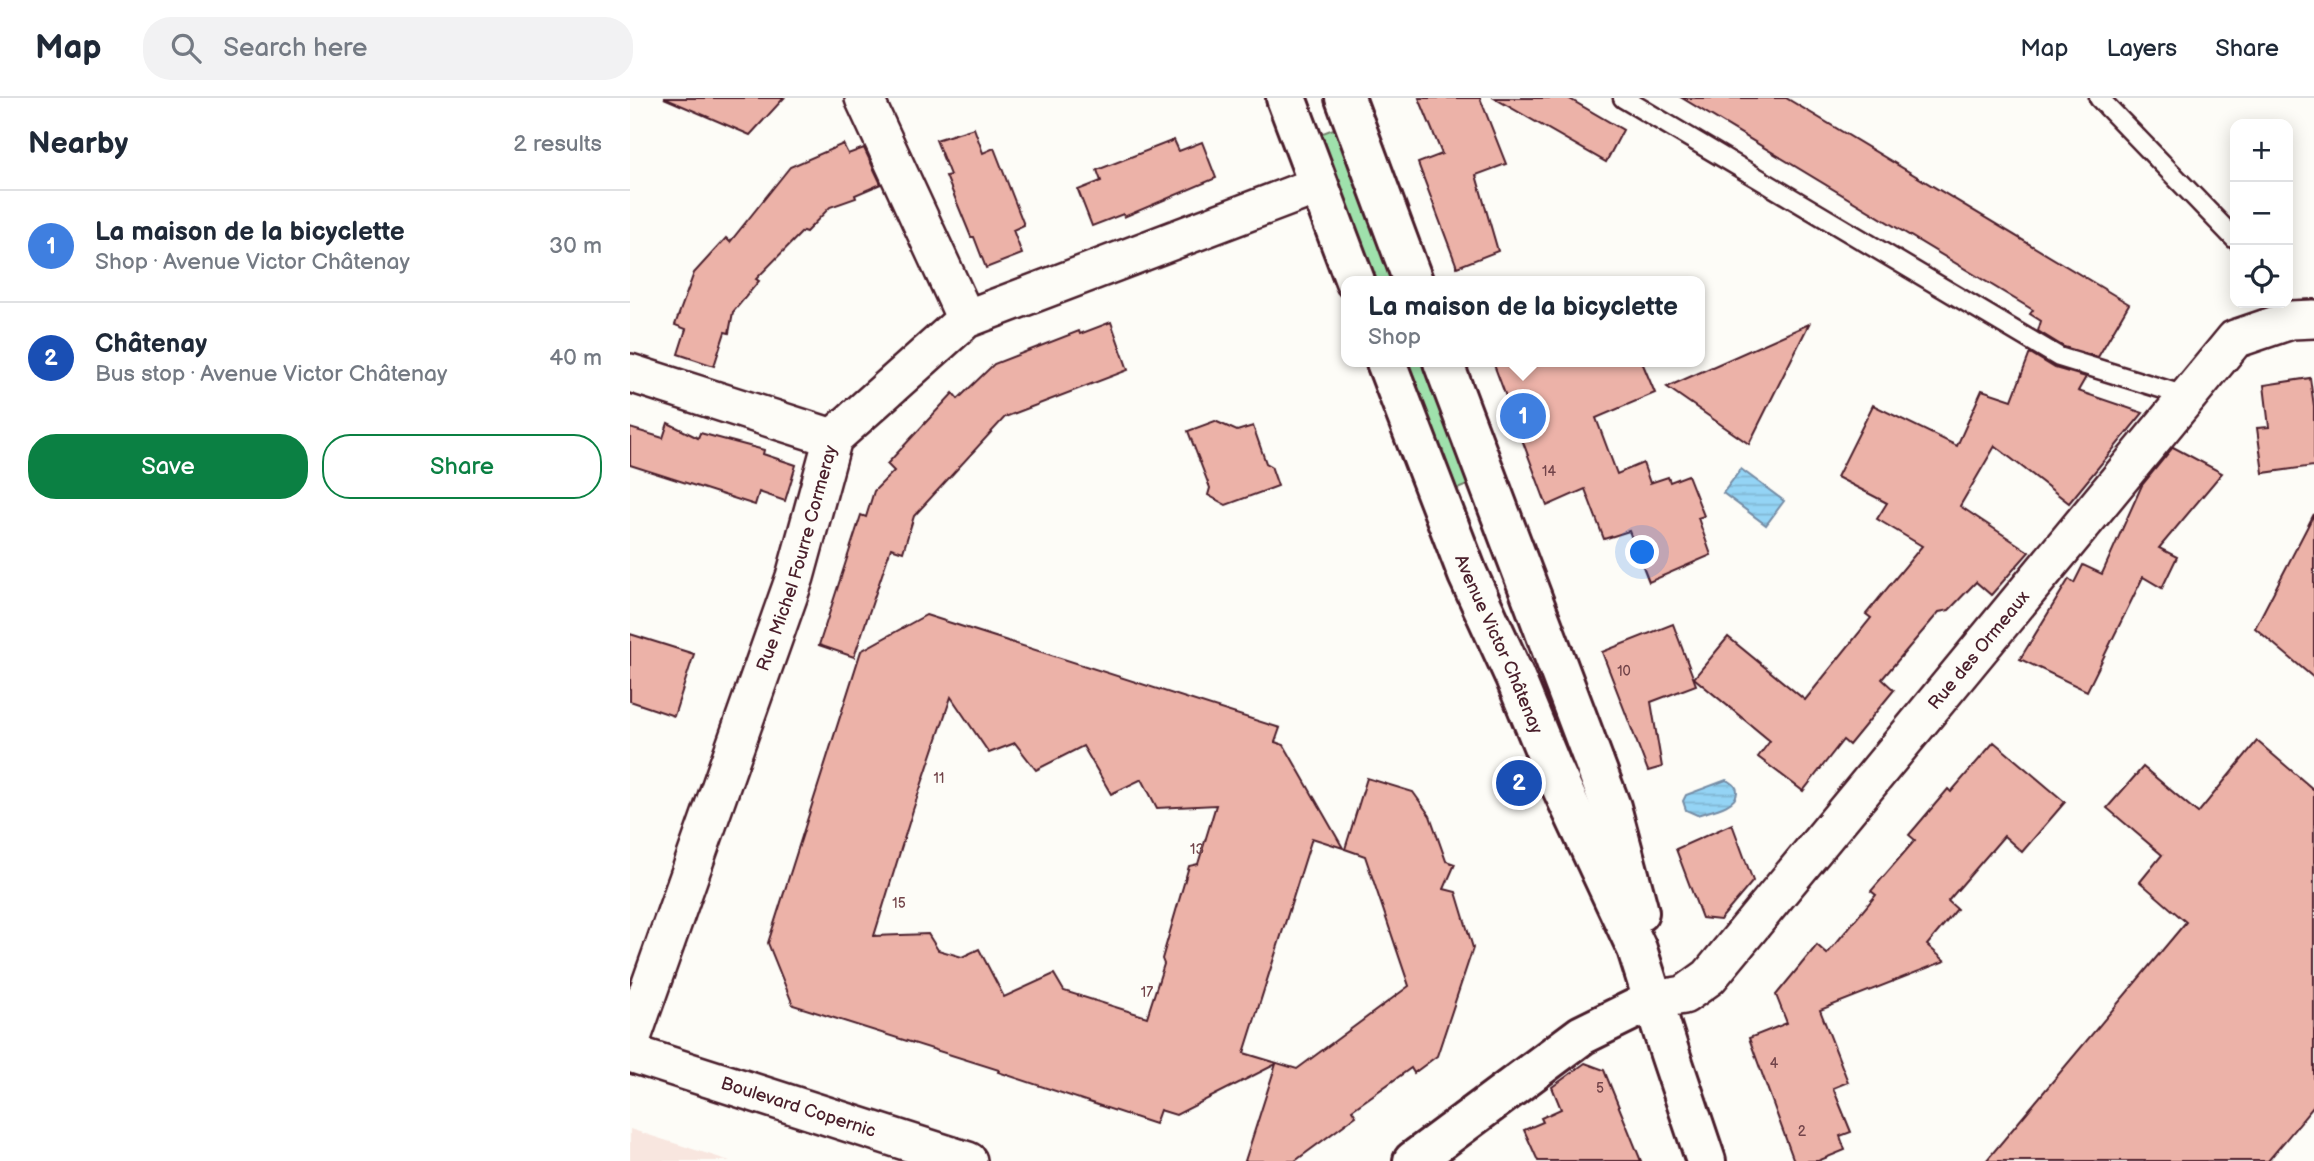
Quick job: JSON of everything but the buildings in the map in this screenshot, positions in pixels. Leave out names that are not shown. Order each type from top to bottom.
[{"type":"main road","points":[[1286,98],[1353,276]]},
{"type":"main road","points":[[1345,98],[1411,276]]},
{"type":"main road","name":"Avenue Victor Châtenay","points":[[1387,367],[1468,575],[1514,675],[1551,765],[1637,949],[1706,1161]]},
{"type":"main road","name":"Avenue Victor Châtenay","points":[[1445,367],[1611,807],[1647,945],[1653,1000]]},
{"type":"main road","points":[[1413,1161],[1581,1035],[1653,1000]]},
{"type":"street","points":[[864,98],[966,319]]},
{"type":"street","name":"Rue Michel Fourre Cormeray","points":[[630,1043],[795,577],[833,438],[966,319],[1319,185]]},
{"type":"street","name":"Rue des Ormeaux","points":[[1653,1000],[1684,995],[1709,977],[2235,339],[2296,314]]},
{"type":"street","points":[[630,373],[833,438]]},
{"type":"street","name":"Boulevard Copernic","points":[[630,1053],[968,1161]]},
{"type":"lane","points":[[1623,98],[2059,357],[2186,396]]},
{"type":"lane","points":[[2099,98],[2230,234]]},
{"type":"shaded area","points":[[630,1129],[730,1161],[630,1161]]},
{"type":"green space","points":[[1341,126],[1398,276],[1368,276],[1315,136]]},
{"type":"green space","points":[[1403,367],[1432,367],[1475,482],[1450,492]]},
{"type":"water","points":[[1741,469],[1784,501],[1766,525],[1723,493]]},
{"type":"water","points":[[1726,780],[1734,784],[1737,790],[1736,797],[1727,805],[1697,815],[1686,810],[1683,801],[1686,795]]},
{"type":"place","name":"La maison de la bicyclette","points":[[1523,416]]},
{"type":"place","name":"Châtenay","points":[[1519,783]]}]
